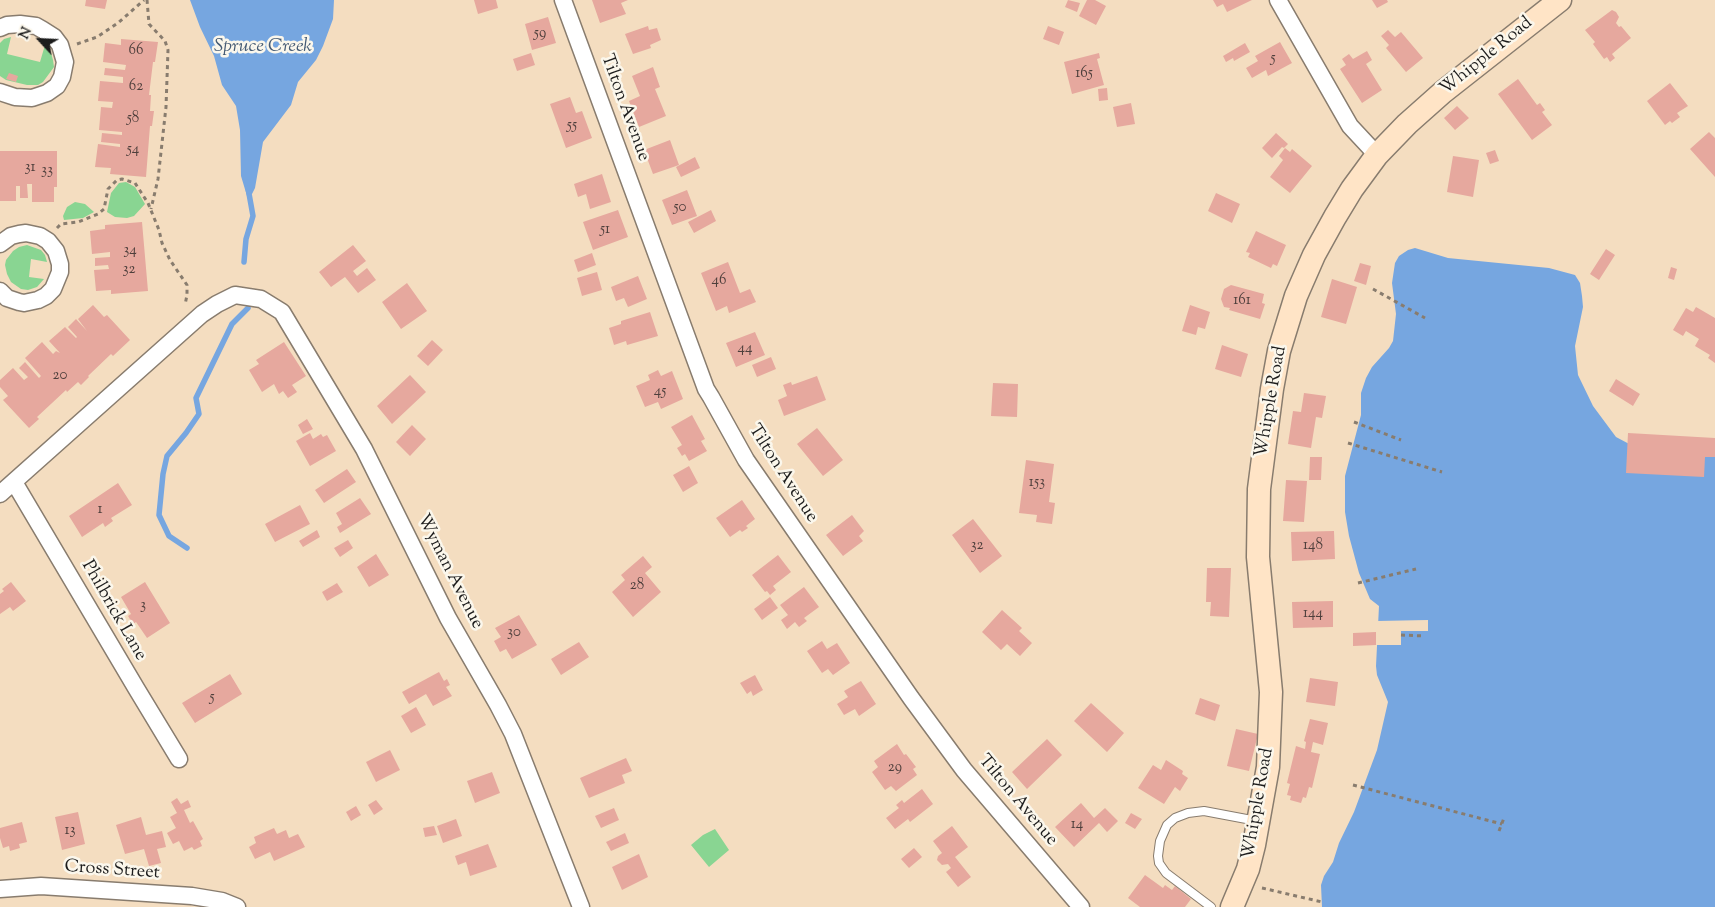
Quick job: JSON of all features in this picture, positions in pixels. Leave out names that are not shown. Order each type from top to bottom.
[{"type":"main road","name":"Whipple Road","points":[[1232,907],[1250,861],[1260,822],[1268,767],[1271,733],[1271,692],[1258,557],[1260,473],[1270,400],[1279,351],[1288,317],[1310,264],[1335,217],[1352,189],[1377,155],[1407,124],[1443,92],[1560,0]]},
{"type":"street","name":"Tilton Avenue","points":[[563,0],[706,389],[746,460],[916,705],[964,770],[1081,907]]},
{"type":"street","points":[[1278,0],[1350,126],[1377,155]]},
{"type":"street","points":[[0,28],[7,25],[20,24],[36,26],[54,37],[60,45],[65,62],[65,70],[57,86],[52,90],[32,98],[0,92]]},
{"type":"street","points":[[0,244],[11,236],[26,233],[40,236],[48,241],[56,251],[60,264],[58,278],[53,289],[46,296],[24,303],[2,298]]},
{"type":"street","name":"Wyman Avenue","points":[[4,488],[202,314],[217,304],[235,295],[261,298],[282,312],[364,449],[448,618],[513,734],[581,907]]},
{"type":"street","name":"Philbrick Lane","points":[[4,488],[136,688],[179,759]]},
{"type":"street","name":"Cross Street","points":[[0,889],[41,886],[192,896],[222,901],[237,907]]},
{"type":"lane","points":[[1211,907],[1166,873],[1159,863],[1160,841],[1167,825],[1174,818],[1188,813],[1204,811],[1260,822]]},
{"type":"path","points":[[62,50],[97,37],[118,23],[145,0]]},
{"type":"path","points":[[145,0],[149,24],[165,41],[168,50],[166,107],[158,179],[150,210]]},
{"type":"path","points":[[48,241],[61,224],[87,219],[104,209],[108,189],[117,180],[122,179],[135,183],[150,210],[170,260],[187,284],[188,294],[184,307]]},
{"type":"path","points":[[1373,289],[1425,318]]},
{"type":"path","points":[[1354,422],[1401,440]]},
{"type":"path","points":[[1348,443],[1442,472]]},
{"type":"path","points":[[1358,583],[1416,569]]},
{"type":"path","points":[[1401,635],[1424,636]]},
{"type":"path","points":[[1353,785],[1502,824]]},
{"type":"path","points":[[1499,831],[1504,818]]},
{"type":"path","points":[[1242,883],[1322,902]]},
{"type":"green space","points":[[11,37],[7,54],[40,62],[45,45],[51,53],[54,67],[43,82],[38,85],[27,85],[6,80],[0,76],[0,43],[4,39]]},
{"type":"green space","points":[[126,182],[135,187],[145,204],[134,216],[127,218],[115,217],[107,212],[111,193],[119,183]]},
{"type":"green space","points":[[75,202],[85,204],[94,212],[83,218],[64,220],[63,216],[67,207]]},
{"type":"green space","points":[[27,245],[41,250],[47,262],[31,259],[29,277],[44,279],[37,287],[28,290],[21,289],[11,282],[5,265],[6,260],[13,251]]},
{"type":"green space","points":[[715,829],[729,850],[709,867],[691,845],[703,835]]},
{"type":"water","name":"Spruce Creek","points":[[190,0],[334,0],[333,19],[323,46],[316,60],[298,82],[291,105],[263,142],[255,188],[252,194],[247,196],[241,176],[240,130],[236,106],[222,85],[214,56]]},
{"type":"water","points":[[1415,248],[1448,258],[1549,268],[1575,275],[1580,283],[1583,307],[1575,346],[1578,375],[1593,406],[1616,437],[1633,446],[1715,439],[1715,907],[1322,907],[1321,885],[1354,812],[1377,750],[1388,702],[1377,675],[1376,666],[1379,606],[1370,599],[1359,573],[1349,536],[1345,512],[1345,476],[1361,415],[1361,393],[1366,378],[1372,367],[1393,341],[1396,314],[1392,283],[1395,263],[1399,256]]},
{"type":"pier","points":[[1376,608],[1377,621],[1428,620],[1428,631],[1401,631],[1401,645],[1376,645]]},
{"type":"building","points":[[86,0],[107,0],[105,9],[85,6]]},
{"type":"building","points":[[474,0],[496,0],[498,8],[478,14]]},
{"type":"building","points":[[592,0],[628,0],[621,3],[626,14],[600,23]]},
{"type":"building","points":[[1068,0],[1080,3],[1077,12],[1065,7]]},
{"type":"building","points":[[1087,0],[1095,0],[1106,6],[1096,25],[1079,16]]},
{"type":"building","points":[[1213,0],[1252,0],[1227,12],[1223,4],[1217,7]]},
{"type":"building","points":[[1372,0],[1387,0],[1388,2],[1377,8]]},
{"type":"building","points":[[1612,10],[1619,17],[1616,23],[1631,38],[1612,54],[1615,58],[1610,62],[1607,57],[1604,59],[1593,44],[1595,42],[1585,30]]},
{"type":"building","points":[[548,17],[556,43],[532,50],[525,24]]},
{"type":"building","points":[[648,26],[649,30],[657,28],[661,40],[650,45],[651,48],[633,54],[625,34]]},
{"type":"building","points":[[1048,26],[1064,32],[1059,45],[1043,39]]},
{"type":"building","points":[[1388,30],[1395,37],[1401,32],[1423,58],[1406,72],[1386,48],[1389,45],[1381,36]]},
{"type":"building","points":[[121,39],[158,42],[155,62],[153,62],[149,95],[151,95],[150,111],[154,111],[152,126],[150,126],[146,177],[110,174],[111,168],[95,167],[98,144],[120,147],[120,144],[101,142],[102,133],[122,135],[122,132],[99,130],[101,107],[112,108],[113,102],[98,101],[100,81],[123,83],[123,77],[104,75],[105,68],[125,70],[126,65],[103,62],[105,43],[121,45]]},
{"type":"building","points":[[1280,42],[1292,63],[1268,76],[1266,70],[1252,78],[1246,68],[1258,61],[1255,56]]},
{"type":"building","points":[[1245,43],[1250,52],[1234,61],[1233,58],[1226,62],[1223,56]]},
{"type":"building","points":[[1367,51],[1372,60],[1366,64],[1382,90],[1362,103],[1340,69],[1346,65],[1342,59],[1349,54],[1353,59]]},
{"type":"building","points":[[531,53],[535,65],[517,71],[513,59]]},
{"type":"building","points":[[1099,53],[1100,58],[1097,59],[1104,85],[1072,94],[1064,62]]},
{"type":"building","points":[[653,67],[660,87],[655,89],[666,116],[639,127],[629,101],[640,96],[632,76]]},
{"type":"building","points":[[9,73],[18,76],[16,82],[6,79]]},
{"type":"building","points":[[1518,79],[1537,105],[1540,103],[1545,110],[1542,112],[1552,125],[1532,140],[1498,94]]},
{"type":"building","points":[[1670,83],[1688,106],[1677,113],[1680,117],[1672,123],[1670,121],[1665,125],[1647,101]]},
{"type":"building","points":[[1107,88],[1108,100],[1099,101],[1098,89]]},
{"type":"building","points":[[570,97],[576,113],[582,111],[592,138],[566,148],[550,104]]},
{"type":"building","points":[[1131,103],[1135,124],[1117,127],[1113,107]]},
{"type":"building","points":[[1457,106],[1469,118],[1455,130],[1444,118]]},
{"type":"building","points":[[1709,132],[1715,138],[1715,177],[1690,149]]},
{"type":"building","points":[[1276,133],[1288,144],[1284,148],[1282,147],[1272,158],[1262,148]]},
{"type":"building","points":[[670,140],[679,165],[653,174],[644,150]]},
{"type":"building","points":[[1285,148],[1290,152],[1292,149],[1312,166],[1290,193],[1270,177],[1283,160],[1279,156]]},
{"type":"building","points":[[1495,150],[1499,161],[1490,164],[1486,153]]},
{"type":"building","points":[[0,151],[57,151],[57,187],[54,187],[54,202],[32,202],[32,184],[27,184],[28,198],[20,198],[20,186],[16,186],[16,201],[0,201]]},
{"type":"building","points":[[1453,156],[1479,160],[1473,197],[1447,192]]},
{"type":"building","points":[[695,157],[700,168],[681,177],[676,167]]},
{"type":"building","points":[[602,174],[611,202],[590,209],[586,194],[578,197],[574,184]]},
{"type":"building","points":[[687,190],[697,216],[672,225],[662,200]]},
{"type":"building","points":[[1216,193],[1240,204],[1232,223],[1208,211]]},
{"type":"building","points":[[618,210],[628,237],[593,250],[583,222]]},
{"type":"building","points":[[711,210],[716,221],[694,233],[688,222]]},
{"type":"building","points":[[142,222],[148,291],[111,294],[111,290],[96,291],[94,270],[109,269],[108,265],[95,266],[95,258],[110,257],[110,252],[92,254],[90,231],[105,229],[105,225]]},
{"type":"building","points":[[1256,231],[1286,245],[1277,266],[1273,264],[1271,268],[1248,257],[1250,253],[1246,252]]},
{"type":"building","points":[[353,245],[366,261],[353,271],[357,276],[367,268],[376,280],[358,293],[345,277],[331,287],[319,272]]},
{"type":"building","points":[[1606,249],[1615,255],[1599,280],[1590,274]]},
{"type":"building","points":[[592,253],[596,265],[578,272],[574,260]]},
{"type":"building","points":[[728,262],[740,293],[750,289],[756,302],[729,313],[727,306],[716,311],[701,273]]},
{"type":"building","points":[[1360,263],[1371,266],[1366,285],[1354,281]]},
{"type":"building","points":[[1671,267],[1677,269],[1674,280],[1668,278]]},
{"type":"building","points":[[597,272],[602,290],[582,296],[577,278]]},
{"type":"building","points":[[638,276],[647,299],[628,307],[624,298],[616,301],[611,287]]},
{"type":"building","points":[[1332,279],[1357,287],[1346,324],[1321,317]]},
{"type":"building","points":[[407,283],[427,311],[401,329],[382,302]]},
{"type":"building","points":[[1231,285],[1264,294],[1262,303],[1265,304],[1260,319],[1224,307],[1221,299],[1224,289]]},
{"type":"building","points":[[93,305],[104,317],[107,315],[130,340],[113,356],[111,354],[81,385],[78,382],[67,392],[66,390],[37,417],[39,419],[29,428],[3,400],[8,396],[0,387],[0,380],[13,368],[24,380],[28,377],[19,368],[25,362],[39,378],[41,376],[25,358],[42,342],[53,354],[56,351],[60,353],[49,341],[65,327],[76,338],[68,327],[76,319],[87,331],[78,319]]},
{"type":"building","points":[[1190,305],[1210,312],[1205,329],[1198,327],[1196,335],[1182,331]]},
{"type":"building","points":[[1696,307],[1715,318],[1715,363],[1708,358],[1710,355],[1695,346],[1699,339],[1686,331],[1683,336],[1673,330],[1686,308],[1693,312]]},
{"type":"building","points":[[650,312],[658,336],[627,345],[626,341],[614,345],[609,328],[621,324],[621,321]]},
{"type":"building","points":[[755,332],[765,355],[736,367],[726,343]]},
{"type":"building","points":[[432,340],[443,350],[428,366],[417,356]]},
{"type":"building","points":[[284,342],[306,376],[292,385],[297,392],[288,398],[283,391],[279,394],[274,384],[262,392],[249,370],[259,364],[256,360]]},
{"type":"building","points":[[1222,345],[1248,354],[1241,377],[1215,369]]},
{"type":"building","points":[[771,357],[776,369],[757,377],[752,365]]},
{"type":"building","points":[[658,370],[661,376],[672,371],[683,399],[661,409],[658,402],[645,407],[636,386],[650,380],[648,375]]},
{"type":"building","points":[[410,375],[426,392],[392,424],[377,406]]},
{"type":"building","points":[[817,376],[826,400],[784,416],[778,400],[787,396],[783,385],[791,382],[792,385]]},
{"type":"building","points":[[1616,379],[1640,394],[1633,406],[1609,391]]},
{"type":"building","points":[[993,383],[1018,384],[1017,417],[991,416]]},
{"type":"building","points":[[1304,393],[1326,396],[1322,418],[1316,417],[1311,448],[1288,444],[1293,411],[1301,412]]},
{"type":"building","points":[[692,415],[705,439],[701,441],[707,451],[689,461],[685,454],[682,456],[677,448],[682,445],[671,427]]},
{"type":"building","points":[[307,419],[313,429],[303,434],[298,425]]},
{"type":"building","points":[[412,425],[426,439],[410,456],[396,442]]},
{"type":"building","points":[[817,428],[843,460],[823,476],[797,444]]},
{"type":"building","points":[[310,433],[313,439],[321,434],[323,437],[327,435],[336,451],[310,466],[296,441]]},
{"type":"building","points":[[1628,433],[1715,438],[1715,457],[1705,457],[1704,477],[1626,473]]},
{"type":"building","points":[[1310,457],[1322,457],[1321,480],[1309,480]]},
{"type":"building","points":[[1026,460],[1054,464],[1049,502],[1055,503],[1052,524],[1036,522],[1037,515],[1019,513]]},
{"type":"building","points":[[689,466],[698,483],[683,492],[673,475]]},
{"type":"building","points":[[347,469],[356,482],[324,503],[315,490]]},
{"type":"building","points":[[1286,480],[1307,481],[1304,522],[1283,521]]},
{"type":"building","points":[[118,483],[132,505],[111,518],[113,521],[105,527],[103,523],[82,537],[69,516]]},
{"type":"building","points":[[360,498],[371,514],[340,533],[337,527],[342,524],[336,513]]},
{"type":"building","points":[[742,500],[755,519],[746,526],[748,528],[742,532],[740,530],[730,537],[716,518]]},
{"type":"building","points":[[300,505],[310,524],[275,542],[265,524]]},
{"type":"building","points":[[852,515],[864,531],[859,536],[863,541],[843,556],[826,535]]},
{"type":"building","points":[[973,519],[1002,556],[980,573],[952,535]]},
{"type":"building","points":[[317,530],[320,537],[303,547],[299,541]]},
{"type":"building","points":[[1334,531],[1335,559],[1292,561],[1291,532]]},
{"type":"building","points":[[348,540],[353,548],[340,557],[334,548]]},
{"type":"building","points":[[376,554],[389,575],[369,587],[357,567]]},
{"type":"building","points":[[778,555],[791,572],[773,586],[776,590],[770,595],[767,591],[765,592],[752,575]]},
{"type":"building","points":[[643,556],[652,567],[645,573],[661,592],[633,617],[612,592],[625,580],[621,575]]},
{"type":"building","points":[[1207,568],[1231,568],[1229,617],[1210,616],[1211,602],[1206,602]]},
{"type":"building","points":[[11,582],[26,601],[13,611],[10,607],[0,614],[0,594],[4,591],[2,589]]},
{"type":"building","points":[[145,582],[170,623],[147,638],[136,622],[133,624],[128,616],[131,614],[121,597]]},
{"type":"building","points":[[337,583],[343,592],[327,601],[322,592]]},
{"type":"building","points":[[804,587],[819,607],[804,618],[807,621],[799,627],[795,622],[787,629],[781,620],[788,615],[780,605]]},
{"type":"building","points":[[770,597],[778,608],[762,620],[754,609]]},
{"type":"building","points":[[1333,601],[1333,627],[1293,628],[1292,602]]},
{"type":"building","points":[[1002,610],[1022,628],[1019,631],[1032,643],[1020,656],[1007,644],[1001,650],[982,632]]},
{"type":"building","points":[[519,615],[537,645],[512,659],[506,649],[500,652],[494,641],[501,637],[495,628]]},
{"type":"building","points":[[1376,632],[1376,645],[1353,646],[1353,633]]},
{"type":"building","points":[[822,641],[827,649],[837,643],[850,663],[833,675],[828,669],[822,673],[807,651]]},
{"type":"building","points":[[579,642],[589,657],[561,675],[551,659]]},
{"type":"building","points":[[439,672],[444,681],[447,679],[450,685],[446,687],[452,696],[433,706],[426,694],[409,704],[402,692]]},
{"type":"building","points":[[230,674],[242,694],[195,723],[182,703]]},
{"type":"building","points":[[755,675],[763,690],[753,696],[751,691],[747,694],[740,683]]},
{"type":"building","points":[[1310,678],[1338,682],[1335,706],[1306,702]]},
{"type":"building","points":[[861,681],[876,704],[859,716],[855,709],[844,715],[837,704],[848,697],[844,691]]},
{"type":"building","points":[[1200,698],[1220,705],[1215,721],[1195,714]]},
{"type":"building","points":[[1091,703],[1124,733],[1107,752],[1074,721]]},
{"type":"building","points":[[416,707],[426,725],[411,733],[401,716]]},
{"type":"building","points":[[1310,719],[1328,723],[1323,745],[1313,742],[1311,752],[1320,754],[1312,788],[1309,787],[1306,798],[1303,797],[1301,803],[1290,800],[1291,796],[1287,795],[1290,784],[1287,783],[1296,746],[1305,749],[1306,742],[1304,741]]},
{"type":"building","points":[[1236,729],[1258,734],[1249,771],[1227,766]]},
{"type":"building","points":[[1047,739],[1062,755],[1027,789],[1012,772]]},
{"type":"building","points":[[897,744],[904,755],[906,754],[916,767],[913,769],[917,775],[896,791],[891,786],[885,790],[872,772],[878,767],[874,761]]},
{"type":"building","points":[[390,750],[400,770],[376,782],[366,762]]},
{"type":"building","points":[[626,758],[632,771],[622,775],[625,783],[589,798],[580,778]]},
{"type":"building","points":[[1166,760],[1183,771],[1182,774],[1188,778],[1180,791],[1175,787],[1164,804],[1138,788],[1153,765],[1161,770]]},
{"type":"building","points":[[492,772],[500,793],[475,803],[467,781]]},
{"type":"building","points":[[922,789],[933,804],[910,822],[908,819],[895,829],[886,818],[899,808],[896,805],[902,800],[904,803]]},
{"type":"building","points":[[177,798],[181,804],[188,800],[191,807],[184,810],[190,823],[193,821],[203,839],[200,841],[202,846],[194,850],[192,847],[184,851],[179,841],[173,844],[167,833],[176,828],[170,817],[177,813],[171,802]]},
{"type":"building","points":[[376,800],[383,809],[374,815],[368,805]]},
{"type":"building","points":[[1081,803],[1094,818],[1105,808],[1118,821],[1107,832],[1099,823],[1074,847],[1055,827]]},
{"type":"building","points":[[356,806],[361,815],[351,821],[346,812]]},
{"type":"building","points":[[614,808],[619,820],[601,828],[595,816]]},
{"type":"building","points":[[78,812],[85,844],[62,850],[55,817]]},
{"type":"building","points":[[1131,813],[1142,819],[1135,829],[1125,823]]},
{"type":"building","points":[[141,817],[146,835],[162,831],[166,847],[157,849],[161,863],[149,866],[144,849],[125,854],[116,825]]},
{"type":"building","points":[[456,819],[462,836],[443,843],[437,826]]},
{"type":"building","points":[[22,822],[27,842],[19,844],[20,848],[10,851],[9,846],[3,848],[0,828]]},
{"type":"building","points":[[434,826],[437,835],[425,837],[423,828]]},
{"type":"building","points":[[952,826],[968,847],[955,857],[971,877],[958,887],[946,872],[951,868],[948,864],[942,865],[937,860],[938,856],[942,853],[933,841]]},
{"type":"building","points":[[274,828],[277,834],[286,830],[289,838],[298,834],[305,847],[274,861],[270,852],[255,859],[249,847],[256,843],[254,837]]},
{"type":"building","points":[[625,833],[629,843],[611,851],[606,842]]},
{"type":"building","points":[[488,844],[497,867],[470,876],[466,862],[458,865],[455,856]]},
{"type":"building","points":[[914,848],[922,857],[909,868],[901,859]]},
{"type":"building","points":[[639,854],[648,877],[622,890],[612,867]]},
{"type":"building","points":[[1145,875],[1163,888],[1165,885],[1172,890],[1175,886],[1191,899],[1185,907],[1140,907],[1128,898]]},
{"type":"waterway","points":[[244,262],[246,239],[253,216],[248,188]]},
{"type":"waterway","points":[[187,548],[169,536],[159,515],[163,474],[167,456],[199,414],[196,398],[232,324],[248,308]]}]
